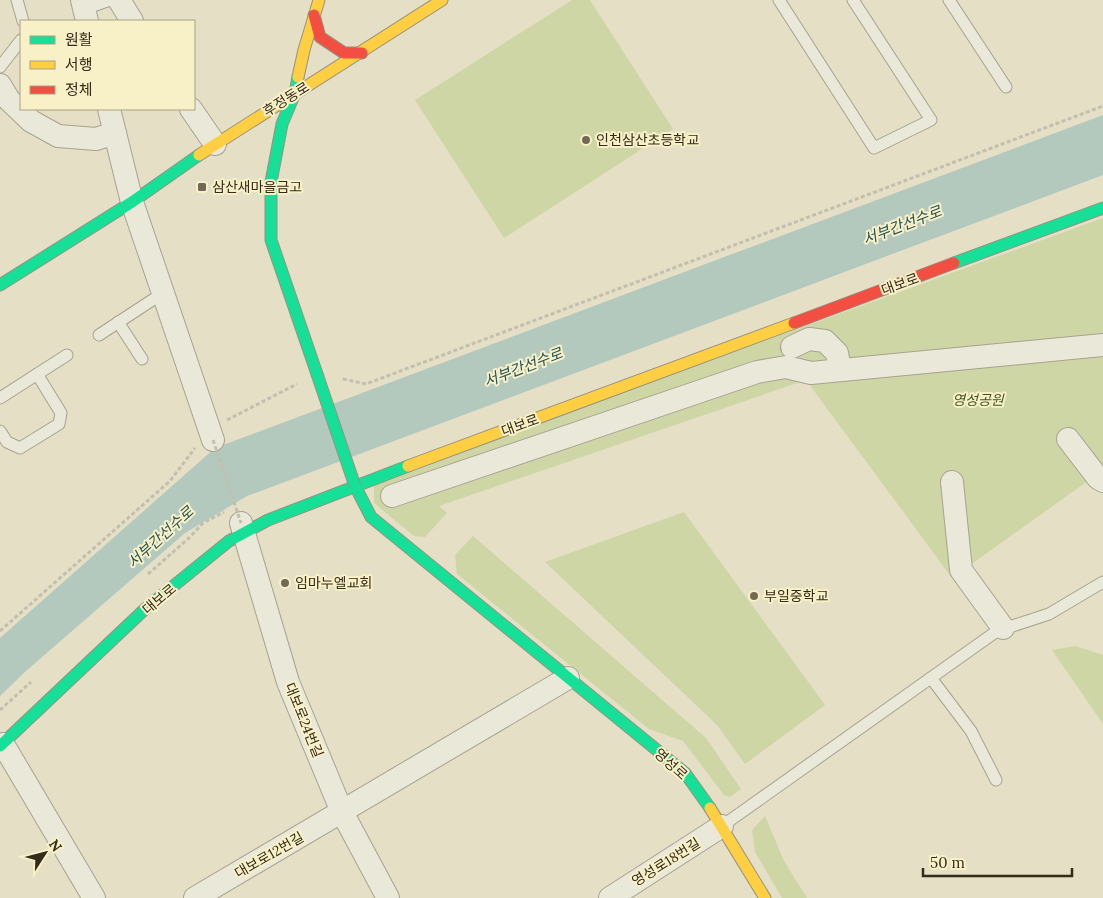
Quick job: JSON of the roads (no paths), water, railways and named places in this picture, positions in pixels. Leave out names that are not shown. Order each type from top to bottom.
[{"type":"street","points":[[118,0],[131,20]]},
{"type":"street","points":[[271,182],[282,124],[295,93],[304,50],[319,0]]},
{"type":"street","name":"후정동로","points":[[0,285],[132,202],[224,139],[362,53],[442,0]]},
{"type":"street","points":[[314,15],[320,37],[344,53],[362,53]]},
{"type":"street","points":[[0,85],[8,100],[31,121],[58,136],[96,139],[115,133]]},
{"type":"street","points":[[109,110],[132,202],[211,435]]},
{"type":"street","points":[[192,110],[224,139],[252,133]]},
{"type":"street","points":[[265,152],[271,182]]},
{"type":"street","name":"영성로","points":[[271,182],[271,240],[355,486],[371,517],[685,773],[722,826],[765,898]]},
{"type":"street","name":"대보로","points":[[1,745],[145,609],[229,541],[242,528],[268,520],[355,486],[785,338],[1103,208]]},
{"type":"street","points":[[785,338],[825,341],[837,354],[840,370]]},
{"type":"street","points":[[785,338],[811,373]]},
{"type":"street","points":[[392,496],[757,372],[786,367],[811,373],[1103,345]]},
{"type":"street","points":[[1068,438],[1103,482]]},
{"type":"street","points":[[952,482],[961,570],[1003,628]]},
{"type":"street","name":"대보로24번길","points":[[242,528],[288,682],[342,812],[388,898]]},
{"type":"street","points":[[342,812],[568,678]]},
{"type":"street","points":[[1,745],[94,898]]},
{"type":"street","name":"대보로12번길","points":[[195,898],[342,812]]},
{"type":"street","name":"영성로18번길","points":[[610,898],[722,826]]},
{"type":"lane","points":[[17,0],[23,20]]},
{"type":"lane","points":[[85,10],[110,0]]},
{"type":"lane","points":[[779,0],[874,148],[931,120],[853,0]]},
{"type":"lane","points":[[949,0],[1006,88]]},
{"type":"lane","points":[[0,68],[20,41]]},
{"type":"lane","points":[[99,334],[163,293]]},
{"type":"lane","points":[[118,322],[142,359]]},
{"type":"lane","points":[[0,398],[67,355]]},
{"type":"lane","points":[[0,431],[7,442],[20,448],[59,424],[61,413],[37,374]]},
{"type":"lane","points":[[722,826],[1003,628],[1049,614],[1103,582]]},
{"type":"lane","points":[[931,678],[971,731],[996,780]]},
{"type":"water","name":"서부간선수로","points":[[1103,115],[1103,175],[247,496],[185,533],[26,671],[0,696],[0,638],[215,448]]},
{"type":"place","name":"인천삼산초등학교","points":[[586,140]]},
{"type":"place","name":"삼산새마을금고","points":[[202,187]]},
{"type":"place","name":"임마누엘교회","points":[[285,583]]},
{"type":"place","name":"부일중학교","points":[[754,596]]},
{"type":"park label","name":"영성공원","points":[[978,400]]}]
